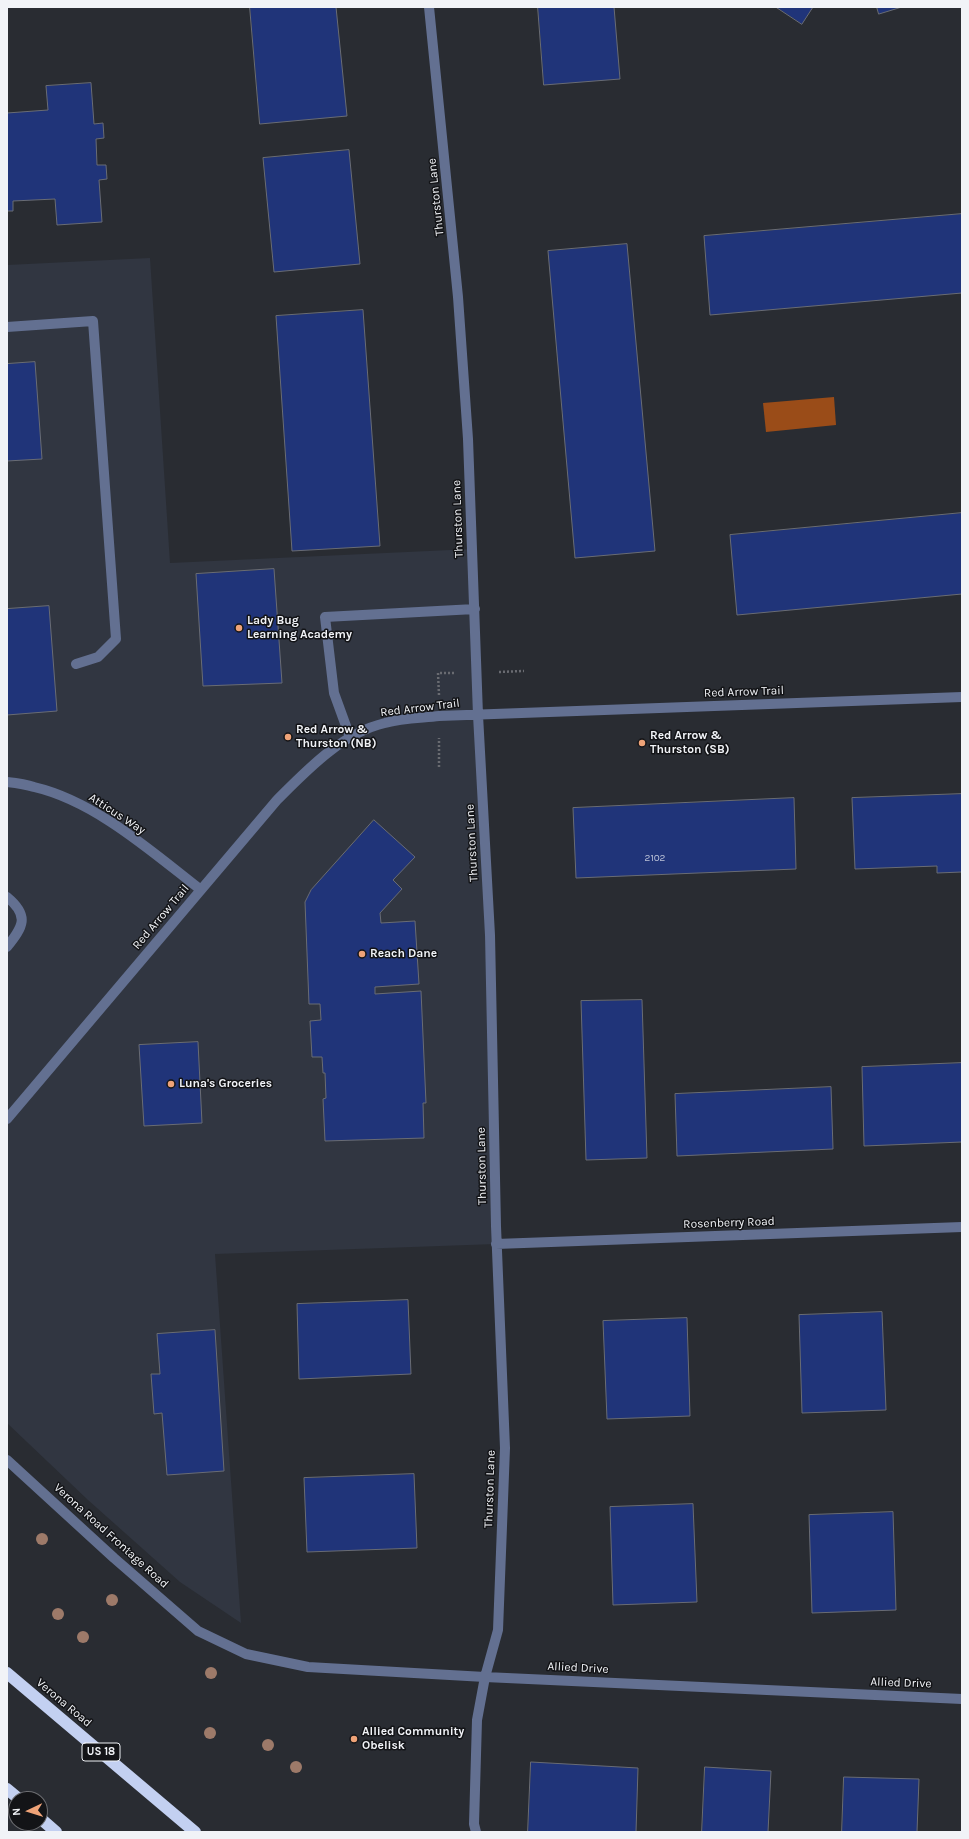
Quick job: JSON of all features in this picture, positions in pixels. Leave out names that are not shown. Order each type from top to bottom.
[{"type":"highway","name":"Verona Road","points":[[7,1673],[195,1832]]},
{"type":"highway","points":[[48,1825],[56,1832]]},
{"type":"street","name":"Thurston Lane","points":[[429,7],[458,297],[468,440],[478,715],[490,935],[496,1244],[505,1448],[498,1630],[485,1677],[477,1720],[474,1824],[476,1832]]},
{"type":"street","points":[[7,327],[93,321],[116,639],[98,656],[76,664]]},
{"type":"street","points":[[350,737],[334,693],[325,617],[475,609]]},
{"type":"street","name":"Red Arrow Trail","points":[[7,1120],[277,800],[316,761],[350,737],[384,723],[439,716],[962,697]]},
{"type":"street","name":"Atticus Way","points":[[7,782],[35,787],[67,798],[98,814],[201,890]]},
{"type":"street","points":[[7,897],[15,904],[22,916],[20,931],[7,947]]},
{"type":"street","name":"Rosenberry Road","points":[[496,1244],[962,1227]]},
{"type":"street","name":"Verona Road Frontage Road","points":[[7,1460],[114,1558],[198,1631]]},
{"type":"street","name":"Allied Drive","points":[[198,1631],[246,1654],[308,1667],[485,1677],[962,1699]]},
{"type":"shaded area","points":[[150,258],[170,563],[472,549],[496,1244],[215,1254],[241,1623],[180,1582],[88,1500],[7,1423],[7,265]]},
{"type":"shaded area","points":[[834,397],[836,425],[766,432],[763,403]]},
{"type":"building","points":[[250,7],[336,7],[347,116],[260,124]]},
{"type":"building","points":[[538,7],[614,7],[620,79],[544,85]]},
{"type":"building","points":[[776,7],[813,7],[802,24]]},
{"type":"building","points":[[877,7],[902,7],[879,14]]},
{"type":"building","points":[[91,83],[94,124],[103,123],[104,138],[96,139],[97,165],[106,165],[107,179],[99,180],[102,222],[57,225],[55,199],[13,201],[13,211],[7,211],[7,113],[48,110],[46,86]]},
{"type":"building","points":[[349,150],[360,264],[274,272],[263,158]]},
{"type":"building","points":[[962,214],[962,293],[710,315],[704,236]]},
{"type":"building","points":[[627,244],[655,551],[575,558],[548,251]]},
{"type":"building","points":[[363,310],[380,546],[292,551],[276,316]]},
{"type":"building","points":[[35,362],[42,459],[7,461],[7,364]]},
{"type":"building","points":[[962,513],[962,594],[737,615],[730,535]]},
{"type":"building","name":"Lady Bug Learning Academy","points":[[274,569],[282,683],[203,686],[196,574]]},
{"type":"building","points":[[49,606],[57,711],[7,715],[7,609]]},
{"type":"building","points":[[962,794],[962,872],[937,873],[937,866],[855,869],[852,798]]},
{"type":"building","points":[[794,798],[796,869],[576,878],[573,808]]},
{"type":"building","name":"Reach Dane","points":[[374,820],[415,857],[393,880],[402,889],[380,913],[381,923],[415,921],[419,984],[375,987],[375,994],[421,991],[426,1103],[423,1103],[424,1138],[325,1141],[323,1099],[326,1098],[325,1073],[323,1073],[322,1057],[312,1057],[310,1021],[321,1020],[320,1004],[309,1004],[305,902],[311,890]]},
{"type":"building","points":[[642,1000],[647,1158],[586,1160],[581,1001]]},
{"type":"building","name":"Luna's Groceries","points":[[198,1042],[202,1123],[144,1126],[139,1045]]},
{"type":"building","points":[[962,1063],[962,1142],[864,1146],[862,1067]]},
{"type":"building","points":[[831,1087],[833,1149],[677,1156],[675,1094]]},
{"type":"building","points":[[408,1300],[411,1374],[299,1379],[297,1304]]},
{"type":"building","points":[[882,1312],[886,1410],[802,1413],[799,1315]]},
{"type":"building","points":[[687,1318],[690,1416],[607,1419],[603,1321]]},
{"type":"building","points":[[215,1330],[224,1471],[167,1475],[162,1413],[154,1414],[151,1374],[160,1374],[157,1334]]},
{"type":"building","points":[[414,1474],[417,1548],[307,1552],[304,1478]]},
{"type":"building","points":[[693,1504],[697,1602],[613,1605],[610,1507]]},
{"type":"building","points":[[893,1512],[896,1610],[812,1613],[809,1515]]},
{"type":"building","points":[[531,1762],[638,1768],[636,1832],[528,1832]]},
{"type":"building","points":[[705,1767],[771,1771],[768,1832],[702,1832]]},
{"type":"building","points":[[844,1777],[919,1779],[917,1832],[842,1832]]},
{"type":"place","name":"Lady Bug Learning Academy","points":[[239,628]]},
{"type":"place","name":"Red Arrow & Thurston (NB)","points":[[288,737]]},
{"type":"place","name":"Red Arrow & Thurston (SB)","points":[[642,743]]},
{"type":"place","name":"Reach Dane","points":[[362,954]]},
{"type":"place","name":"Luna's Groceries","points":[[171,1084]]},
{"type":"place","name":"Allied Community Obelisk","points":[[354,1739]]}]
